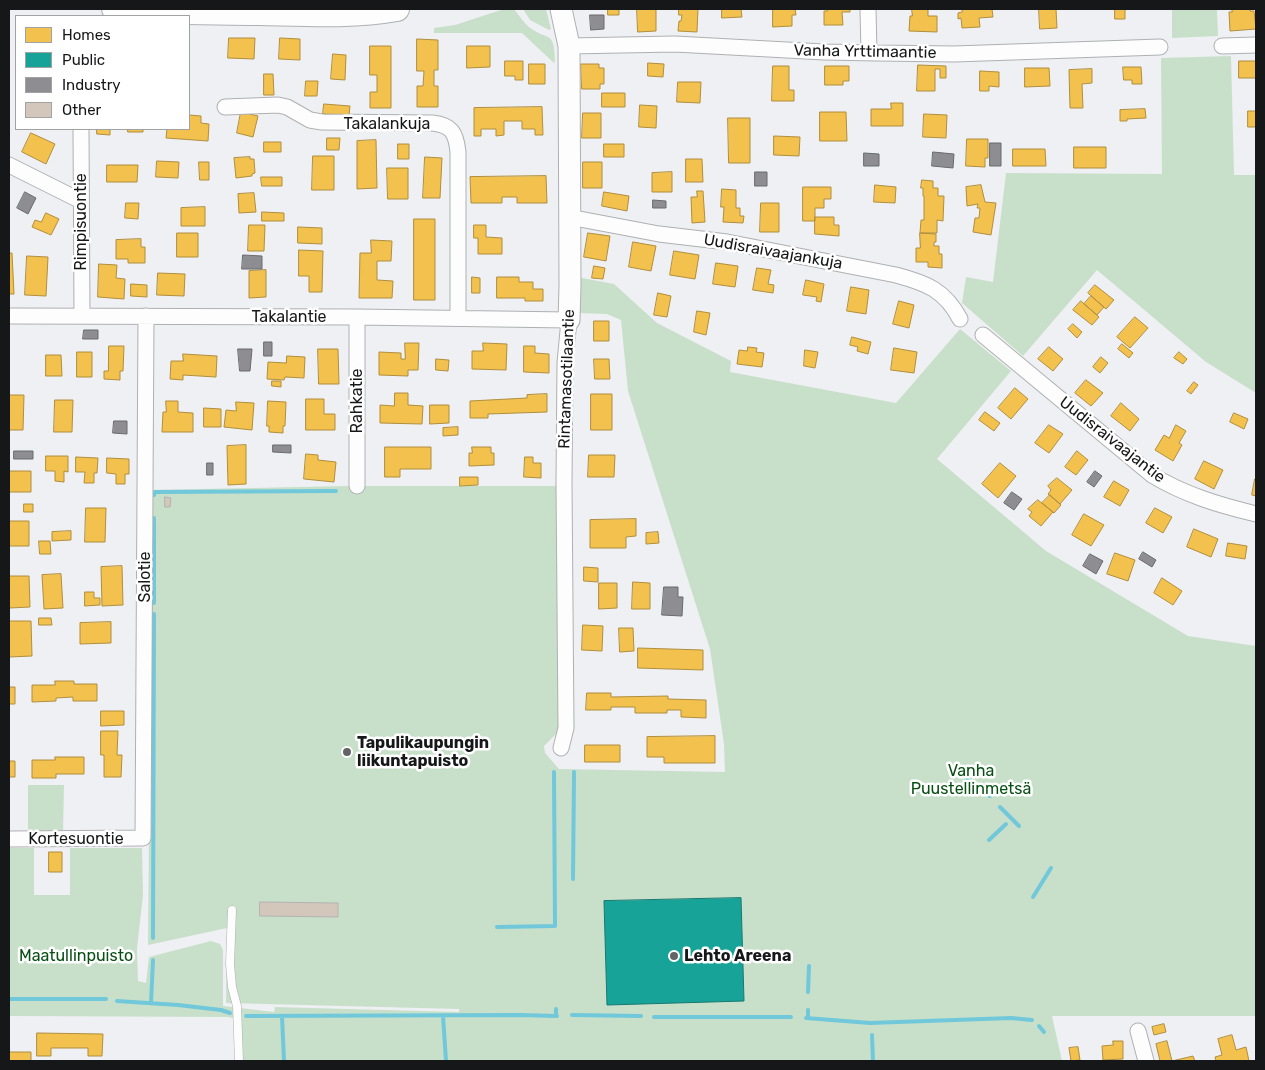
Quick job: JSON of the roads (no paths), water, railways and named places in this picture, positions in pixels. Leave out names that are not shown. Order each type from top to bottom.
[{"type":"main road","points":[[114,9],[158,12],[333,14],[397,9]]},
{"type":"street","name":"Rintamasotilaantie","points":[[561,9],[569,46],[569,320],[565,363],[564,483],[566,728],[561,748]]},
{"type":"street","points":[[868,9],[869,53]]},
{"type":"street","name":"Vanha Yrttimaantie","points":[[569,46],[675,44],[869,53],[961,53],[1160,47]]},
{"type":"street","points":[[1222,46],[1256,45]]},
{"type":"street","name":"Takalankuja","points":[[225,107],[278,105],[310,120],[322,122],[432,123],[447,127],[453,132],[458,152],[458,318]]},
{"type":"street","name":"Rimpisuontie","points":[[81,130],[82,316]]},
{"type":"street","points":[[9,165],[81,200]]},
{"type":"street","name":"Uudisraivaajankuja","points":[[569,217],[659,234],[727,242],[896,275],[922,282],[942,294],[960,319]]},
{"type":"street","name":"Takalantie","points":[[9,316],[569,320]]},
{"type":"street","name":"Salotie","points":[[143,838],[146,316]]},
{"type":"street","name":"Rahkatie","points":[[357,317],[357,486]]},
{"type":"street","name":"Uudisraivaajantie","points":[[983,336],[1152,475],[1203,500],[1256,514]]},
{"type":"street","name":"Kortesuontie","points":[[9,839],[143,838]]},
{"type":"street","points":[[1138,1031],[1146,1061]]},
{"type":"lane","points":[[232,910],[230,964],[232,987],[238,1006],[239,1061]]},
{"type":"waterway","points":[[154,495],[155,492],[336,491]]},
{"type":"waterway","points":[[154,518],[154,603]]},
{"type":"waterway","points":[[153,938],[154,614]]},
{"type":"waterway","points":[[497,927],[555,926],[554,772]]},
{"type":"waterway","points":[[573,879],[574,772]]},
{"type":"waterway","points":[[966,779],[990,796]]},
{"type":"waterway","points":[[1000,807],[1019,826]]},
{"type":"waterway","points":[[989,840],[1006,824]]},
{"type":"waterway","points":[[1033,897],[1051,868]]},
{"type":"waterway","points":[[151,1003],[153,960]]},
{"type":"waterway","points":[[808,992],[809,966]]},
{"type":"waterway","points":[[9,999],[106,999]]},
{"type":"waterway","points":[[117,1001],[178,1005],[221,1010],[230,1013]]},
{"type":"waterway","points":[[556,1009],[556,1016]]},
{"type":"waterway","points":[[808,1010],[808,1018]]},
{"type":"waterway","points":[[572,1015],[641,1016]]},
{"type":"waterway","points":[[246,1016],[557,1016]]},
{"type":"waterway","points":[[282,1016],[284,1061]]},
{"type":"waterway","points":[[443,1016],[446,1061]]},
{"type":"waterway","points":[[654,1017],[791,1017]]},
{"type":"waterway","points":[[806,1018],[870,1023],[1011,1018],[1032,1020]]},
{"type":"waterway","points":[[1039,1026],[1044,1032]]},
{"type":"waterway","points":[[872,1035],[873,1061]]},
{"type":"place","name":"Tapulikaupungin liikuntapuisto","points":[[347,752]]},
{"type":"place","name":"Lehto Areena","points":[[674,956]]},
{"type":"park label","name":"Vanha Puustellinmetsä","points":[[971,780]]},
{"type":"park label","name":"Maatullinpuisto","points":[[76,956]]}]
